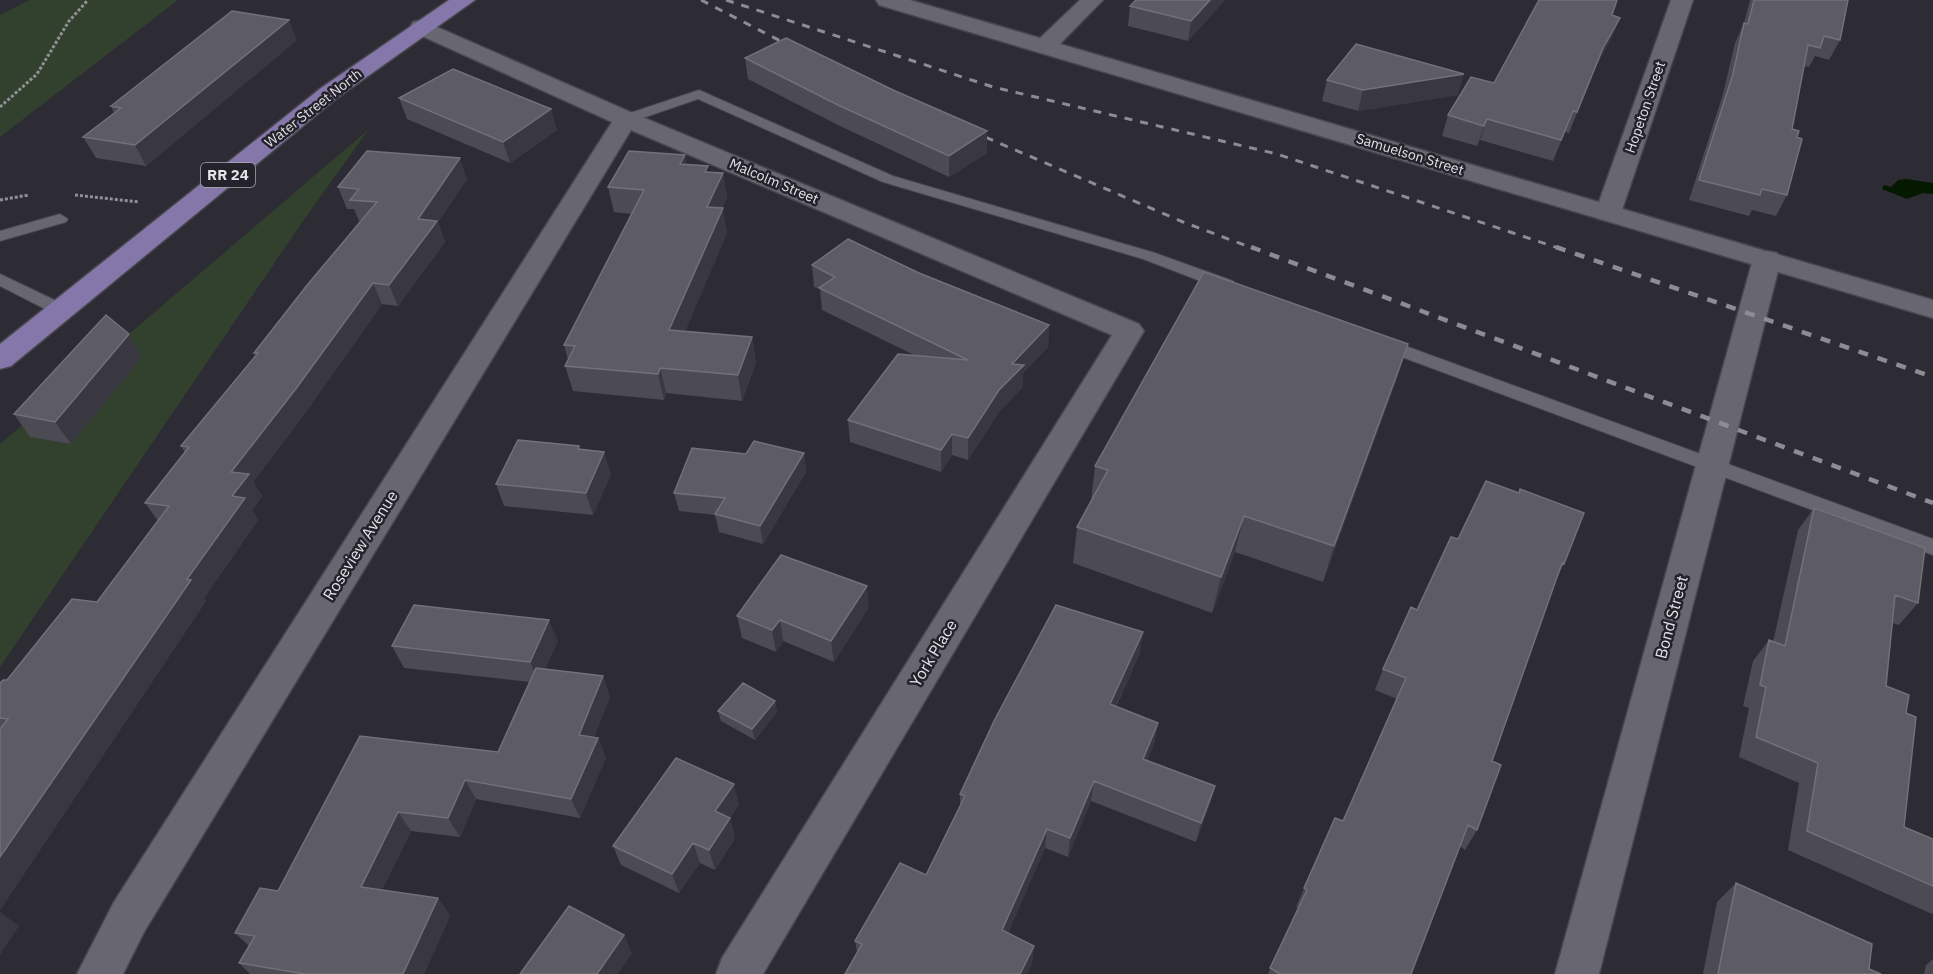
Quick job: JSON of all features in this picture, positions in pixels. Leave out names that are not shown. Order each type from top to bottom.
[{"type":"main road","name":"Water Street North","points":[[0,359],[329,93],[421,27],[464,0]]},
{"type":"street","name":"Samuelson Street","points":[[887,0],[1933,309]]},
{"type":"street","points":[[1045,46],[1092,0]]},
{"type":"street","name":"Hopeton Street","points":[[1608,213],[1682,0]]},
{"type":"street","name":"Malcolm Street","points":[[421,27],[626,119],[1129,332]]},
{"type":"street","name":"Roseview Avenue","points":[[99,974],[129,917],[626,119]]},
{"type":"street","name":"Bond Street","points":[[1577,974],[1767,259]]},
{"type":"street","name":"York Place","points":[[738,974],[1129,332]]},
{"type":"lane","points":[[626,119],[699,94],[888,179],[1149,256],[1239,290]]},
{"type":"lane","points":[[0,236],[60,219]]},
{"type":"lane","points":[[0,279],[61,310]]},
{"type":"lane","points":[[1362,336],[1933,547]]},
{"type":"path","points":[[0,107],[37,74],[69,21],[88,0]]},
{"type":"path","points":[[67,194],[142,202],[184,211]]},
{"type":"path","points":[[0,200],[35,195]]},
{"type":"shaded area","points":[[29,0],[178,0],[0,137],[0,15]]},
{"type":"shaded area","points":[[369,129],[301,224],[0,667],[0,444]]},
{"type":"shaded area","points":[[1898,180],[1933,183],[1933,194],[1923,193],[1907,199],[1882,189],[1884,185],[1891,187]]},
{"type":"building","points":[[1136,0],[1210,0],[1191,21],[1130,6]]},
{"type":"building","points":[[1539,0],[1617,0],[1612,15],[1620,18],[1603,48],[1577,112],[1573,111],[1561,140],[1487,119],[1484,126],[1448,115],[1471,77],[1494,83]]},
{"type":"building","points":[[1754,0],[1848,0],[1840,40],[1824,36],[1820,48],[1808,45],[1792,129],[1799,131],[1797,137],[1802,139],[1787,195],[1762,189],[1760,195],[1699,180],[1733,74],[1744,23],[1748,24]]},
{"type":"building","points":[[232,11],[289,20],[135,145],[83,137],[121,108],[111,106]]},
{"type":"building","points":[[786,38],[893,90],[987,131],[949,156],[838,105],[745,58]]},
{"type":"building","points":[[1356,44],[1464,74],[1363,90],[1327,80]]},
{"type":"building","points":[[453,69],[551,109],[503,142],[399,98]]},
{"type":"building","points":[[367,151],[460,158],[418,219],[437,221],[389,285],[373,283],[295,390],[231,472],[249,474],[232,496],[245,498],[187,579],[191,580],[0,857],[0,729],[8,719],[0,718],[0,683],[7,680],[72,599],[97,602],[169,506],[145,503],[189,447],[181,446],[258,353],[254,353],[308,284],[377,202],[350,200],[359,189],[338,187]]},
{"type":"building","points":[[629,151],[685,155],[680,164],[708,166],[705,172],[723,173],[707,207],[723,208],[669,330],[752,337],[738,375],[660,368],[658,374],[565,366],[575,346],[564,345],[644,190],[608,187]]},
{"type":"building","points":[[848,239],[919,273],[1049,325],[1012,364],[1024,365],[999,390],[968,438],[952,434],[941,450],[848,420],[898,354],[968,360],[819,288],[835,277],[812,265]]},
{"type":"building","points":[[1204,272],[1408,344],[1334,546],[1244,516],[1221,577],[1077,527],[1108,470],[1095,466]]},
{"type":"building","points":[[106,315],[129,334],[55,422],[14,414]]},
{"type":"building","points":[[518,440],[579,446],[578,449],[604,452],[586,493],[496,484]]},
{"type":"building","points":[[754,441],[804,453],[760,526],[715,514],[725,498],[674,493],[692,448],[746,454]]},
{"type":"building","points":[[1486,481],[1519,493],[1520,489],[1584,513],[1564,564],[1562,563],[1492,761],[1501,765],[1477,830],[1468,825],[1411,974],[1280,974],[1270,968],[1307,890],[1304,888],[1335,818],[1343,821],[1406,678],[1383,669],[1411,607],[1417,610],[1451,537],[1458,539]]},
{"type":"building","points":[[1814,508],[1925,548],[1918,603],[1895,595],[1886,686],[1909,695],[1906,713],[1916,717],[1904,827],[1933,839],[1933,886],[1807,831],[1818,763],[1756,737],[1766,687],[1760,685],[1769,640],[1785,646]]},
{"type":"building","points":[[781,555],[867,586],[831,641],[780,620],[772,630],[737,616]]},
{"type":"building","points":[[414,605],[549,620],[530,662],[392,646]]},
{"type":"building","points":[[1056,605],[1143,632],[1110,704],[1158,723],[1143,759],[1215,786],[1201,823],[1094,781],[1070,838],[1047,829],[1002,930],[1034,946],[1020,974],[845,974],[862,944],[855,941],[900,863],[926,875],[965,796],[960,794],[995,719]]},
{"type":"building","points":[[536,668],[603,676],[579,735],[598,738],[571,799],[465,780],[448,818],[398,812],[361,887],[438,898],[403,974],[305,974],[239,963],[255,936],[235,933],[260,888],[278,891],[360,736],[498,752]]},
{"type":"building","points":[[743,683],[775,701],[752,729],[718,711]]},
{"type":"building","points":[[676,758],[734,784],[715,811],[730,818],[709,850],[693,843],[672,874],[613,846]]},
{"type":"building","points":[[1736,883],[1872,944],[1869,969],[1881,974],[1718,974]]},
{"type":"building","points":[[569,906],[624,935],[597,974],[520,974]]},
{"type":"railway","points":[[701,0],[794,48]]},
{"type":"railway","points":[[726,0],[993,87],[1277,154],[1561,249]]},
{"type":"railway","points":[[971,131],[1183,222],[1255,249]]},
{"type":"railway","points":[[1251,247],[1933,503]]},
{"type":"railway","points":[[1556,247],[1933,377]]}]
